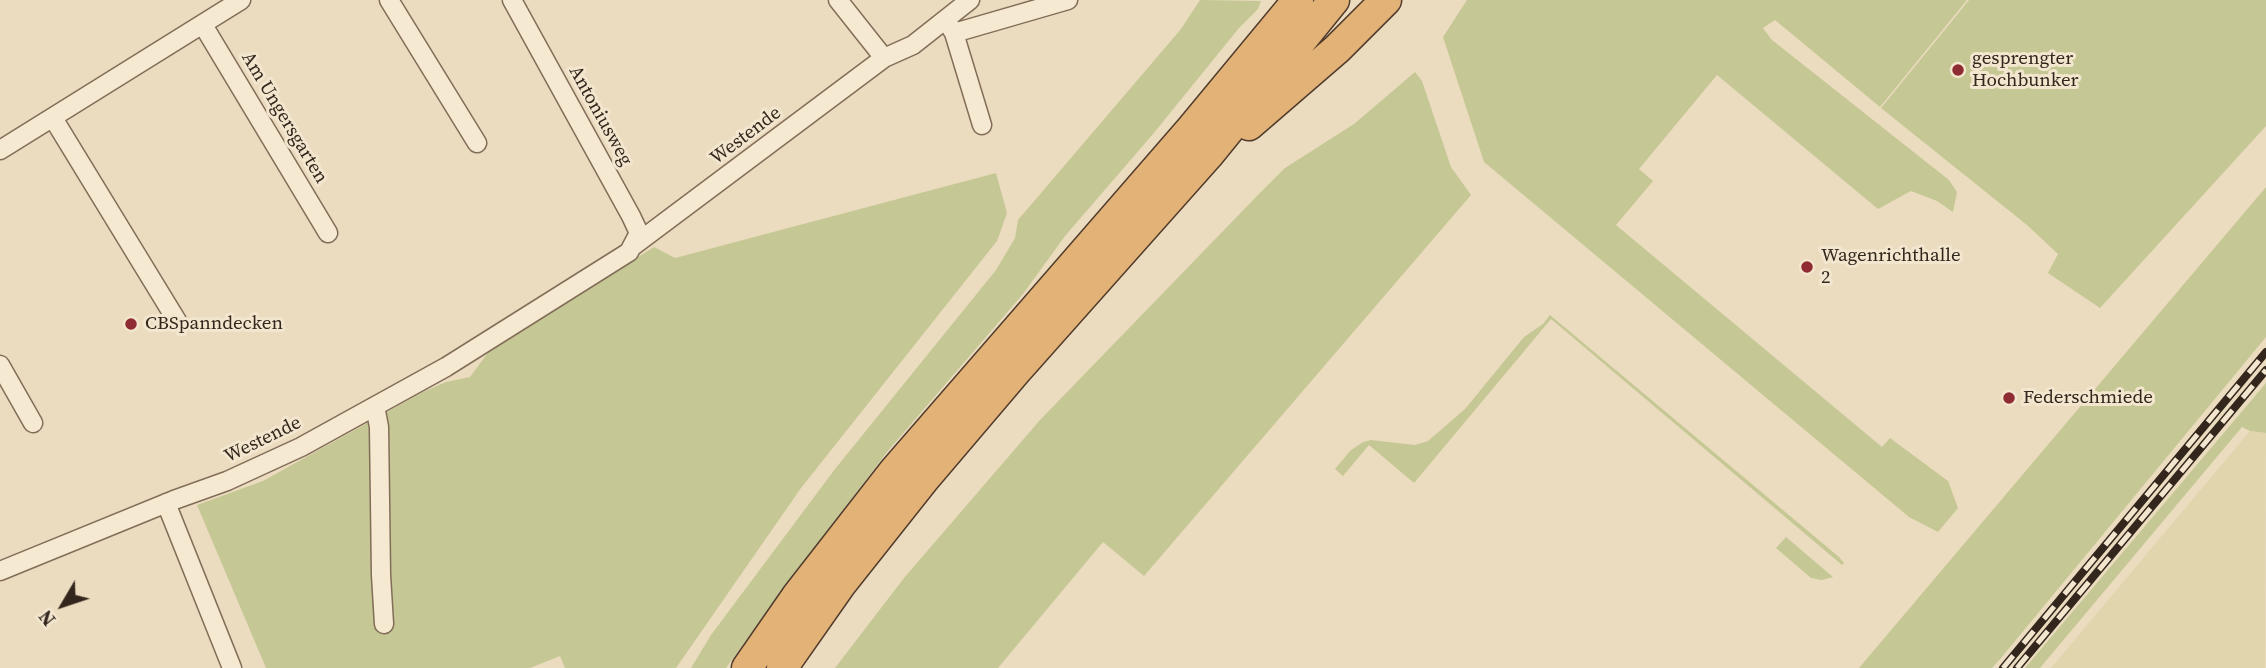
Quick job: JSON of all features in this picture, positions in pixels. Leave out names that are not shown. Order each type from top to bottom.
[{"type":"highway","points":[[1233,79],[1278,0]]},
{"type":"highway","points":[[747,668],[822,563],[895,470],[1298,0]]},
{"type":"highway","points":[[782,668],[841,584],[925,478],[1209,154],[1334,0]]},
{"type":"highway","points":[[1209,154],[1263,115],[1337,49],[1386,0]]},
{"type":"street","points":[[0,150],[241,0]]},
{"type":"street","points":[[389,0],[477,143]]},
{"type":"street","name":"Antoniusweg","points":[[512,0],[631,216],[639,233],[631,249]]},
{"type":"street","points":[[838,0],[884,58]]},
{"type":"street","name":"Westende","points":[[950,26],[970,0]]},
{"type":"street","name":"Westende","points":[[0,570],[228,481],[300,447],[446,367],[631,249],[884,58],[950,26],[1068,0]]},
{"type":"street","name":"Am Ungersgarten","points":[[203,25],[328,233]]},
{"type":"street","points":[[950,26],[982,125]]},
{"type":"street","points":[[53,118],[177,321]]},
{"type":"street","points":[[0,365],[33,423]]},
{"type":"street","points":[[374,407],[379,426],[384,624]]},
{"type":"street","points":[[166,503],[232,668]]},
{"type":"shaded area","points":[[2250,431],[2266,433],[2265,668],[2051,668]]},
{"type":"green space","points":[[1200,0],[1261,1],[1258,9],[1239,28],[1065,236],[1023,294],[887,452],[726,668],[691,668],[711,635],[835,469],[996,270],[1015,238],[1018,220],[1181,29]]},
{"type":"green space","points":[[1467,0],[1967,0],[1880,107],[1775,20],[1763,28],[1772,40],[1949,180],[1957,192],[1953,212],[1937,201],[1911,191],[1878,209],[1717,75],[1639,169],[1653,181],[1616,225],[1882,447],[1890,438],[1948,481],[1958,508],[1938,532],[1909,517],[1484,162],[1443,37]]},
{"type":"green space","points":[[1969,0],[2266,0],[2266,126],[2100,308],[2048,273],[2058,254],[2027,225],[1881,108]]},
{"type":"green space","points":[[1415,72],[1422,81],[1451,167],[1471,195],[1144,576],[1103,542],[998,668],[835,668],[904,578],[1040,420],[1256,197],[1285,168],[1354,124]]},
{"type":"green space","points":[[996,173],[1007,213],[997,241],[801,488],[676,668],[565,668],[560,656],[530,668],[266,668],[197,505],[263,481],[423,392],[446,382],[470,377],[490,350],[654,247],[675,258]]},
{"type":"green space","points":[[2266,187],[2266,337],[2001,658],[1992,668],[1859,668]]},
{"type":"green space","points":[[1550,315],[1844,563],[1842,565],[1551,319],[1414,483],[1369,445],[1343,476],[1335,469],[1350,451],[1363,442],[1371,440],[1415,445],[1428,441],[1465,409],[1524,337],[1543,324]]},
{"type":"green space","points":[[2266,383],[2266,433],[2242,427],[2040,668],[2025,668]]},
{"type":"green space","points":[[1786,537],[1833,577],[1822,580],[1811,578],[1776,548]]},
{"type":"railway","points":[[2003,668],[2266,352]]},
{"type":"railway","points":[[2017,668],[2266,370]]},
{"type":"place","name":"gesprengter Hochbunker","points":[[1958,70]]},
{"type":"place","name":"Wagenrichthalle 2","points":[[1807,267]]},
{"type":"place","name":"CBSpanndecken","points":[[131,324]]},
{"type":"place","name":"Federschmiede","points":[[2009,398]]}]
